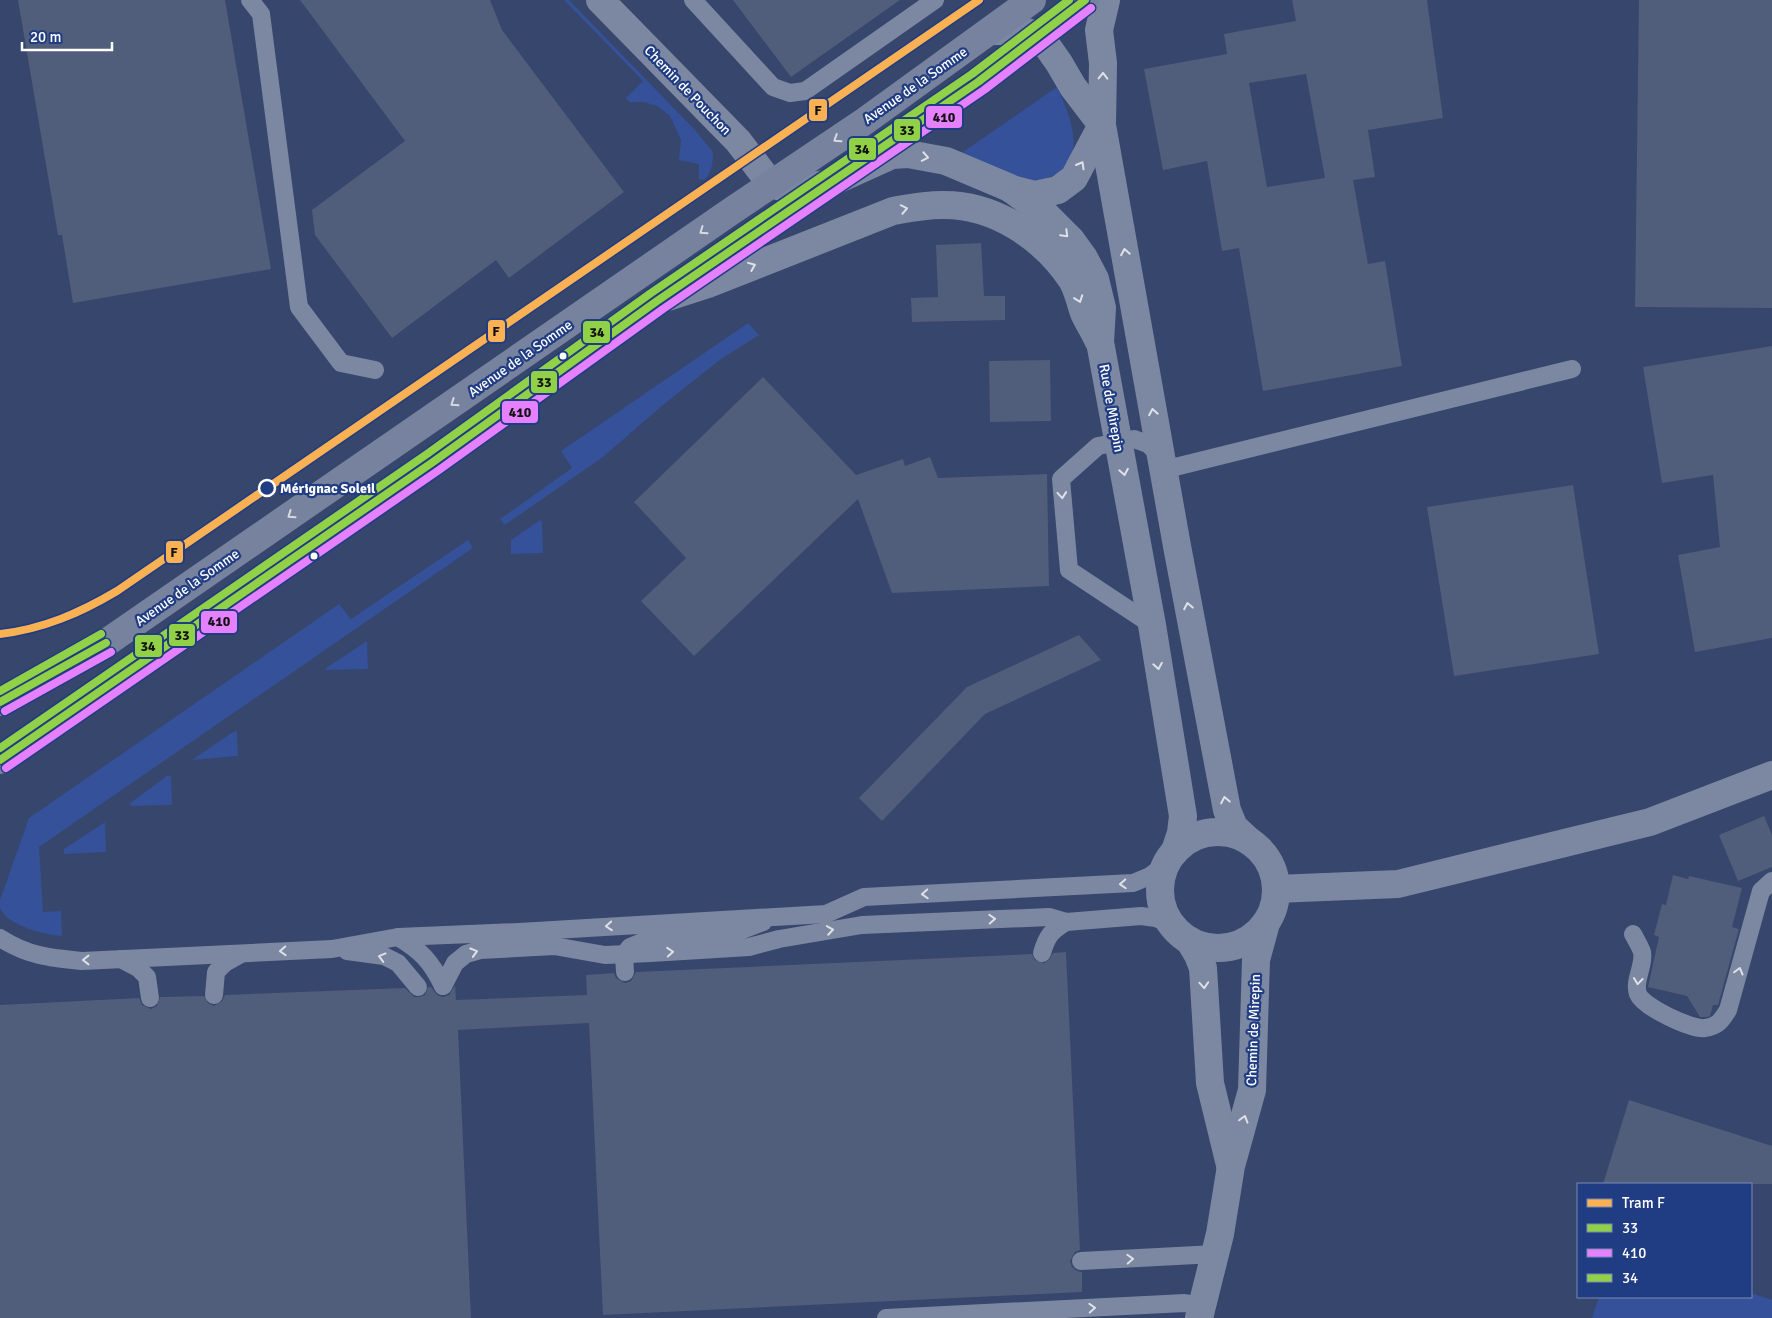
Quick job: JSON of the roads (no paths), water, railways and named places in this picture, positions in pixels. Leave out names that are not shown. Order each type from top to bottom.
[{"type":"main road","name":"Avenue de la Somme","points":[[0,702],[100,647],[865,121],[1032,0]]},
{"type":"main road","points":[[0,760],[433,462],[657,301],[978,82],[1085,0]]},
{"type":"street","name":"Chemin de Pouchon","points":[[600,0],[738,141],[771,184]]},
{"type":"street","points":[[1106,0],[1099,30],[1104,63],[1102,125],[1162,464],[1227,810],[1234,826],[1264,853],[1273,870],[1276,889],[1274,907],[1266,923],[1254,935],[1239,943],[1222,947],[1205,946],[1181,932],[1164,911],[1160,895],[1161,879],[1170,857],[1191,838],[1210,832],[1230,833],[1249,841]]},
{"type":"street","points":[[991,30],[1024,31],[1040,36],[1073,87],[1102,125]]},
{"type":"street","points":[[1010,188],[1035,195],[1058,190],[1074,178],[1102,125]]},
{"type":"street","name":"Rue de Mirepin","points":[[771,184],[786,188],[830,183],[892,155],[908,154],[946,161],[1010,188],[1047,216],[1071,240],[1084,258],[1094,279],[1102,308],[1100,342],[1152,625],[1183,816],[1181,833],[1170,857]]},
{"type":"street","points":[[657,301],[708,284],[893,211],[923,206],[966,207],[996,215],[1028,233],[1054,258],[1073,282],[1084,312],[1100,342]]},
{"type":"street","points":[[1276,889],[1398,884],[1650,822],[1772,775]]},
{"type":"street","name":"Chemin de Mirepin","points":[[1200,1312],[1220,1234],[1231,1166],[1252,1090],[1256,960],[1266,923]]},
{"type":"street","name":"Chemin de Mirepin","points":[[1181,932],[1203,968],[1210,1083],[1231,1166]]},
{"type":"lane","points":[[250,0],[261,14],[298,307],[341,363],[375,370]]},
{"type":"lane","points":[[693,0],[773,87],[790,93],[806,91],[935,0]]},
{"type":"lane","points":[[1152,625],[1069,570],[1061,479],[1098,446],[1134,439],[1148,444],[1162,464],[1572,369]]},
{"type":"lane","points":[[0,938],[15,947],[43,957],[82,961],[332,949],[398,937],[519,932],[826,914],[864,897],[1133,883],[1150,876],[1170,857]]},
{"type":"lane","points":[[1633,934],[1642,953],[1638,993],[1642,999],[1656,1011],[1671,1018],[1702,1029],[1715,1026],[1728,1010],[1761,891],[1772,881]]},
{"type":"lane","points":[[625,972],[624,955],[630,947],[649,939],[734,933],[777,916]]},
{"type":"lane","points":[[398,937],[417,948],[435,970],[442,986],[455,963],[466,954],[480,950],[554,946],[606,955],[624,955],[749,947],[779,939],[862,925],[1049,917],[1066,922],[1141,916],[1156,918],[1181,932]]},
{"type":"lane","points":[[1042,953],[1045,940],[1053,930],[1066,922]]},
{"type":"lane","points":[[332,949],[384,956],[398,963],[418,987]]},
{"type":"lane","points":[[214,995],[216,972],[225,963],[242,954]]},
{"type":"lane","points":[[121,959],[138,968],[147,977],[150,998]]},
{"type":"lane","points":[[1081,1261],[1215,1254]]},
{"type":"lane","points":[[886,1318],[1177,1303],[1200,1312]]},
{"type":"tram line","name":"F","points":[[0,634],[16,632],[61,619],[117,591],[979,0]]},
{"type":"place","name":"Mérignac Soleil","points":[[267,488]]}]
